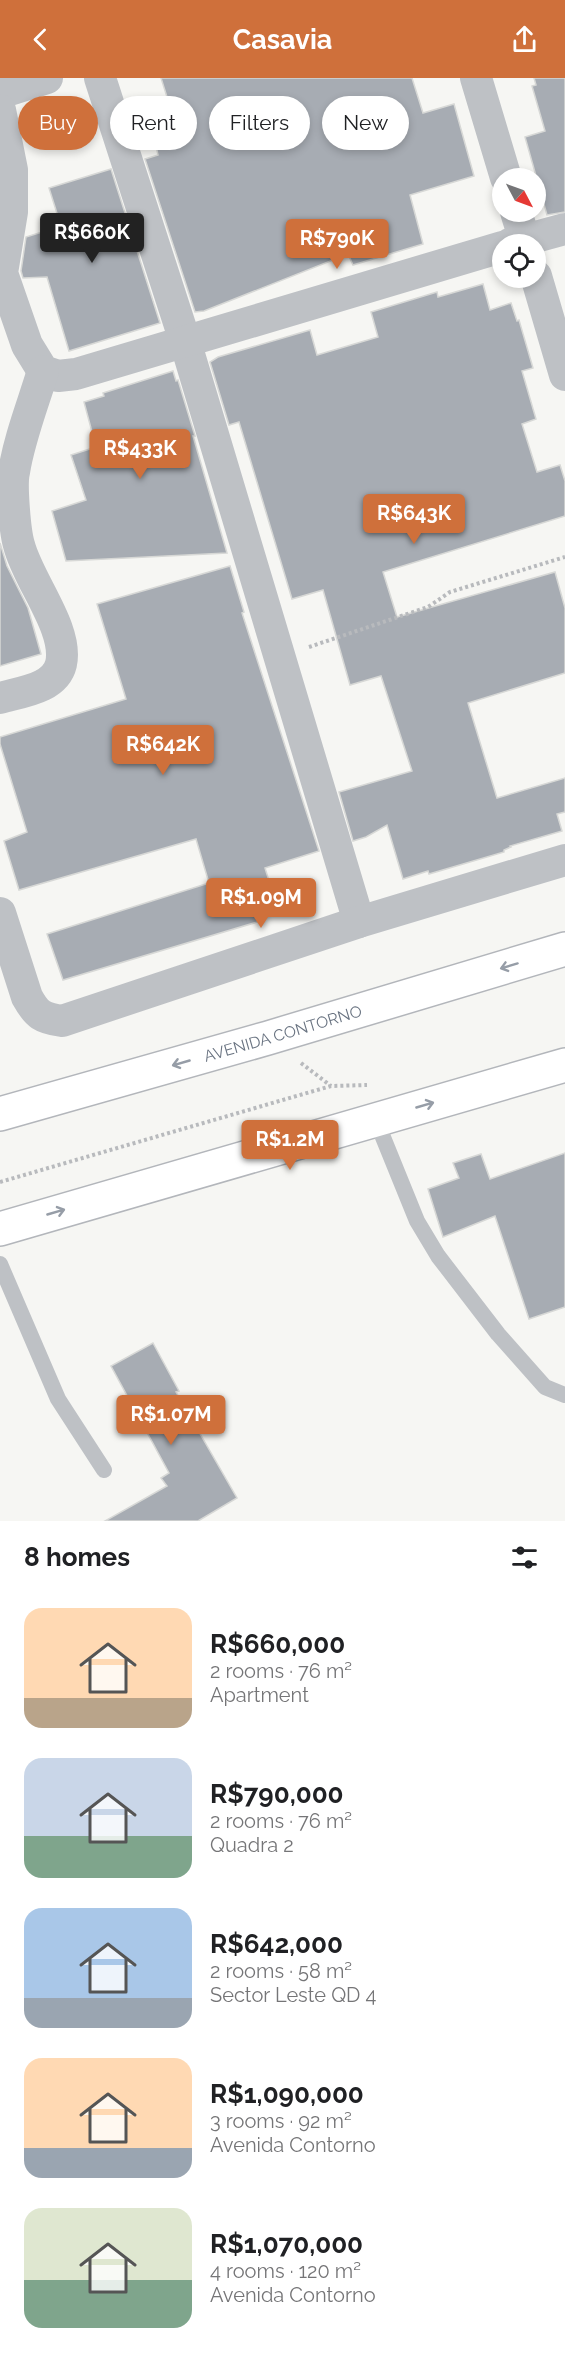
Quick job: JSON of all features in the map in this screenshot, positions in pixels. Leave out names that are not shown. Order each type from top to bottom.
[{"type":"main road","name":"AVENIDA CONTORNO","points":[[0,1114],[268,1038],[565,949]]},
{"type":"main road","points":[[0,1229],[565,1065]]},
{"type":"street","points":[[0,93],[47,78]]},
{"type":"street","points":[[100,78],[185,341],[359,922]]},
{"type":"street","points":[[476,78],[503,168]]},
{"type":"street","points":[[0,110],[12,170],[12,212],[3,245],[2,273],[27,345],[43,371],[58,376],[76,374],[185,341],[492,245]]},
{"type":"street","points":[[534,234],[565,229]]},
{"type":"street","points":[[540,288],[565,375]]},
{"type":"street","points":[[0,698],[45,685],[56,674],[61,664],[61,636],[27,569],[9,546],[13,474],[43,371]]},
{"type":"street","points":[[0,913],[32,1007],[43,1018],[62,1021],[359,922],[565,860]]},
{"type":"lane","points":[[376,1120],[417,1221],[438,1256],[498,1334],[544,1388],[565,1395]]},
{"type":"lane","points":[[0,1264],[57,1400],[104,1470]]},
{"type":"path","points":[[279,657],[428,608],[450,592],[565,557]]},
{"type":"path","points":[[0,1182],[332,1086]]},
{"type":"building","points":[[161,78],[412,78],[423,113],[454,104],[474,176],[410,195],[423,244],[353,265],[348,254],[204,311],[195,312],[145,159],[158,155],[157,150],[197,150],[197,96],[167,96]]},
{"type":"building","points":[[534,78],[565,78],[565,212],[547,215],[546,168],[534,168],[525,137],[545,131],[532,86],[536,85]]},
{"type":"building","points":[[111,169],[160,323],[69,351],[47,277],[23,278],[21,271],[26,237],[61,226],[49,188]]},
{"type":"building","points":[[483,284],[490,310],[511,303],[517,321],[519,320],[533,368],[522,371],[536,419],[522,424],[537,472],[560,465],[565,481],[565,516],[383,572],[397,617],[555,572],[565,608],[565,673],[468,703],[497,798],[565,778],[565,812],[557,814],[562,831],[510,846],[504,852],[429,874],[428,871],[403,879],[387,825],[366,837],[353,841],[339,792],[412,771],[381,676],[350,685],[323,590],[292,599],[239,422],[229,425],[210,362],[218,357],[310,330],[317,355],[378,337],[371,312],[437,292],[438,297]]},
{"type":"building","points":[[173,371],[176,381],[178,380],[195,436],[193,436],[227,553],[66,561],[52,511],[86,500],[71,455],[96,447],[84,402],[104,396],[103,393]]},
{"type":"building","points":[[0,543],[7,566],[28,608],[41,654],[0,666]]},
{"type":"building","points":[[230,566],[244,612],[242,613],[319,851],[265,868],[270,884],[256,888],[264,920],[63,980],[47,934],[209,883],[196,839],[19,890],[4,841],[27,832],[0,744],[0,737],[126,699],[97,604]]},
{"type":"building","points":[[565,1153],[565,1307],[529,1319],[495,1216],[443,1237],[428,1189],[459,1178],[453,1163],[481,1154],[490,1179]]},
{"type":"building","points":[[153,1343],[179,1391],[176,1392],[237,1498],[198,1521],[105,1521],[167,1486],[161,1478],[169,1473],[111,1366]]}]
